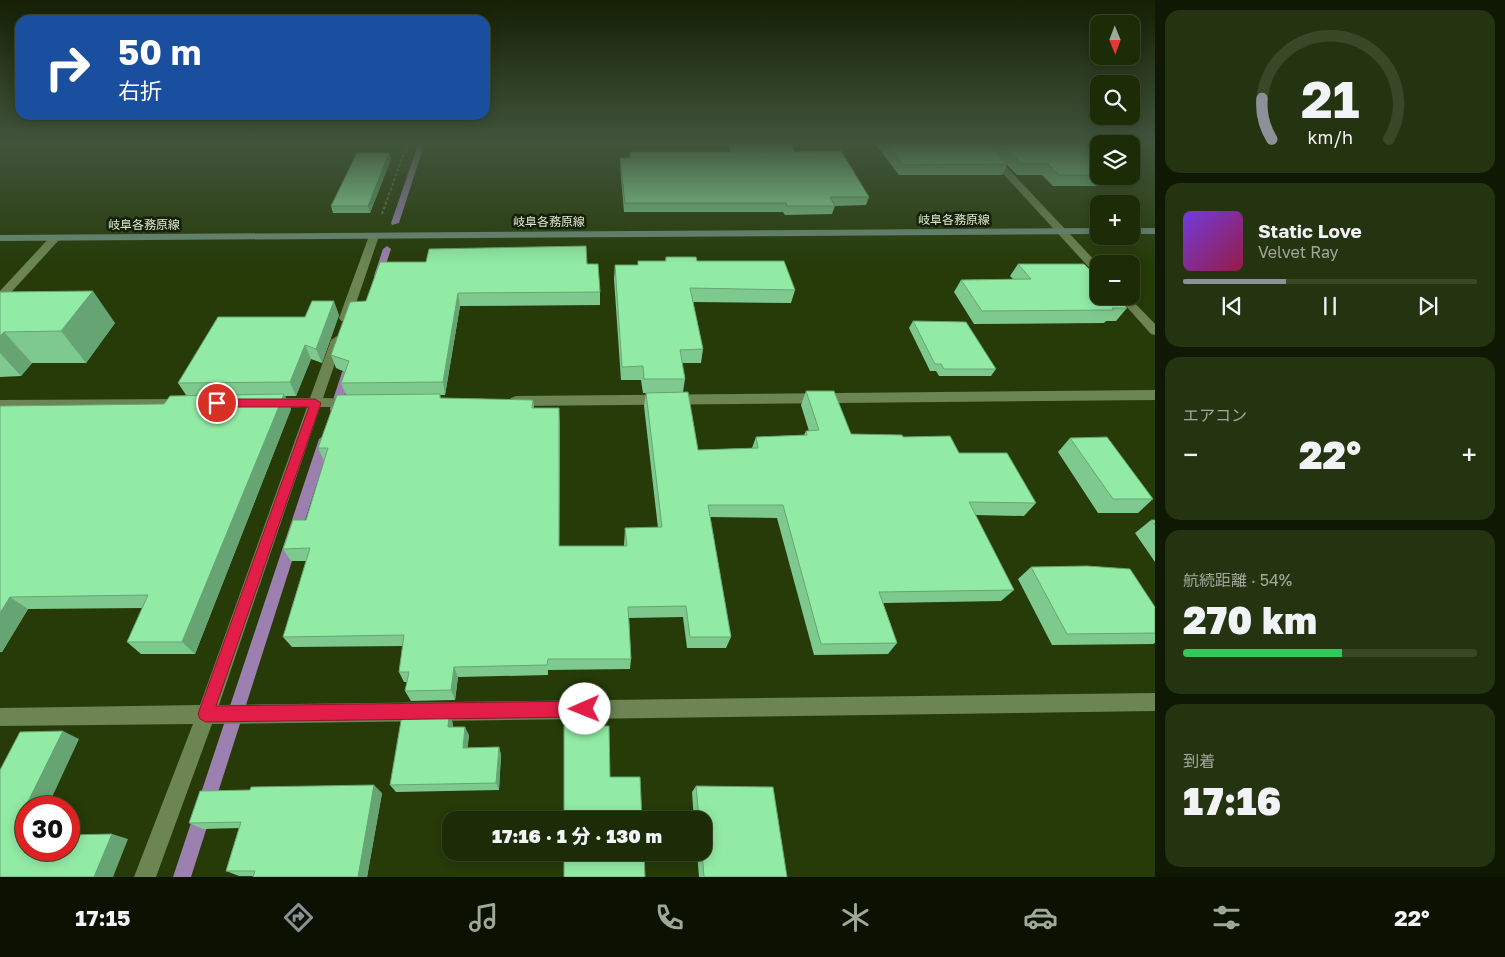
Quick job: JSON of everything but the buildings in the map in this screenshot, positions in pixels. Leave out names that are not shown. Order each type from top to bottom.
[{"type":"main road","points":[[1140,231],[1155,231]]},
{"type":"main road","name":"岐阜各務原線","points":[[0,238],[1090,232]]},
{"type":"street","points":[[1016,183],[1090,263]]},
{"type":"street","points":[[146,877],[208,714],[374,236]]},
{"type":"street","points":[[0,298],[55,238]]},
{"type":"street","points":[[1130,305],[1155,331]]},
{"type":"street","points":[[500,401],[1155,394]]},
{"type":"street","points":[[256,403],[361,402]]},
{"type":"street","points":[[0,405],[197,403]]},
{"type":"street","points":[[0,717],[1155,702]]},
{"type":"path","points":[[374,236],[393,183]]},
{"type":"waterway","points":[[395,223],[408,183]]},
{"type":"waterway","points":[[378,276],[387,249]]},
{"type":"waterway","points":[[335,409],[347,372]]},
{"type":"waterway","points":[[182,877],[325,439]]},
{"type":"route","points":[[217,403],[315,403],[206,714],[585,709]]}]
